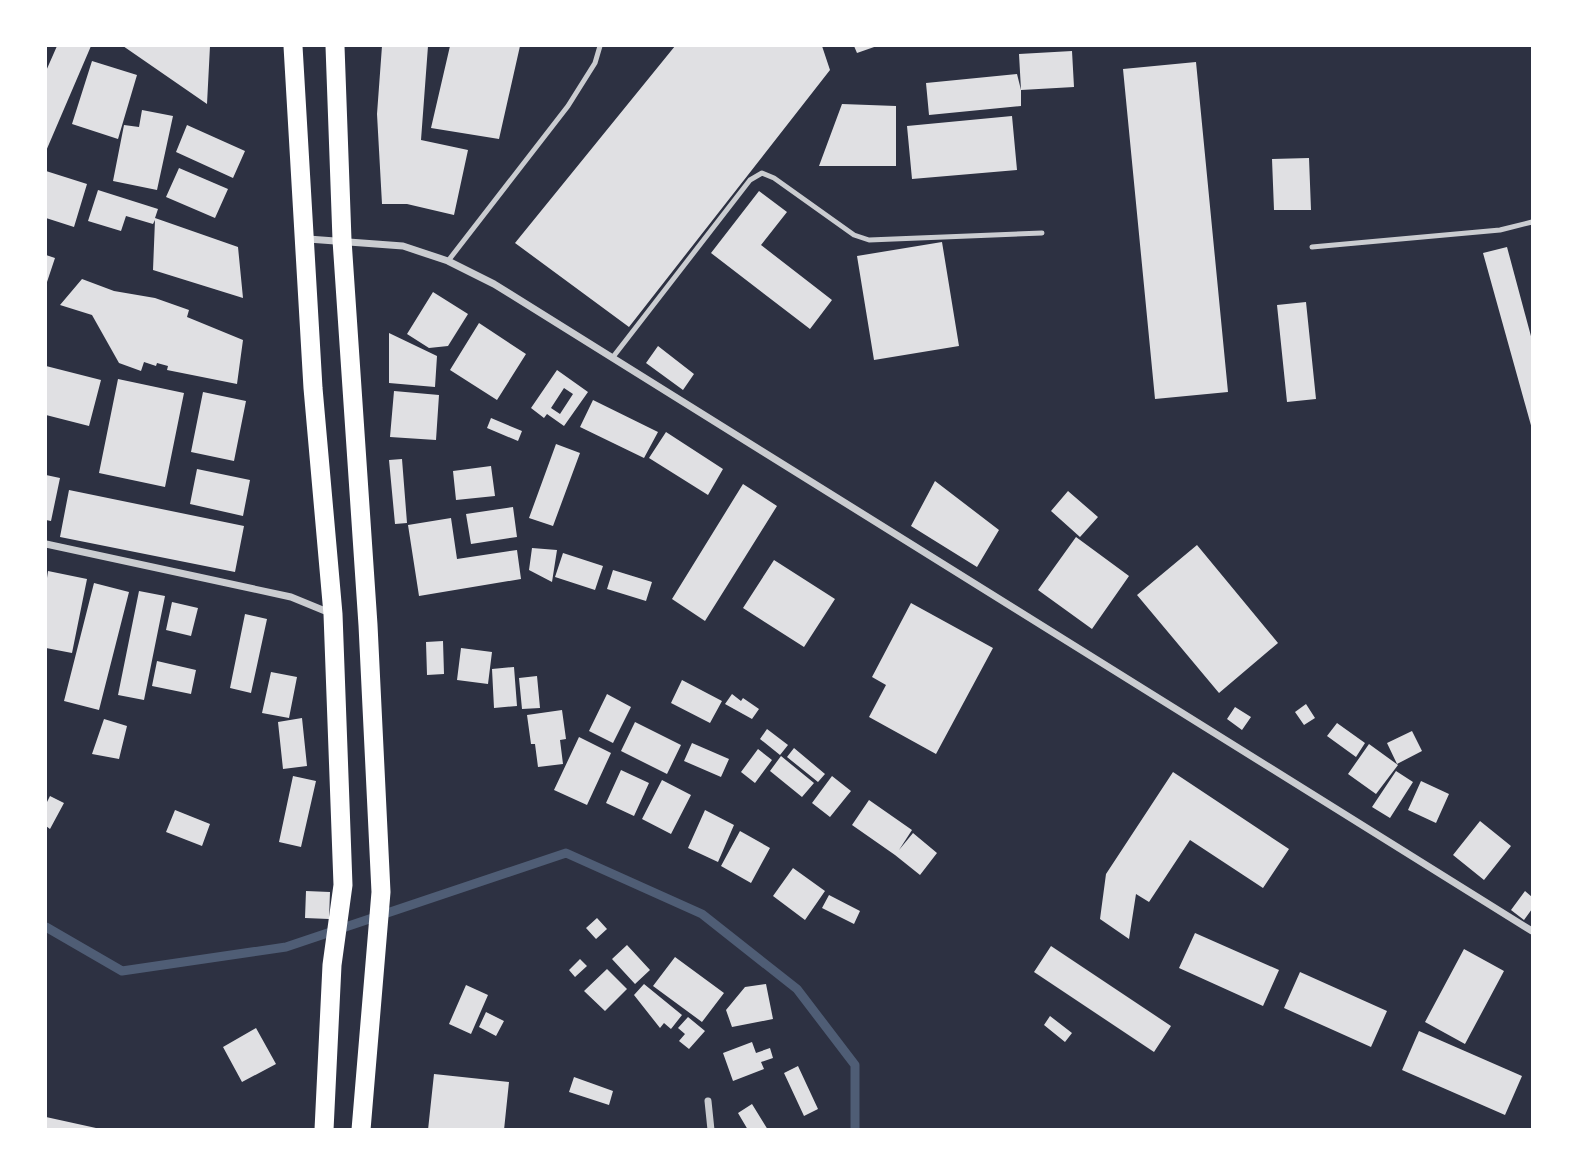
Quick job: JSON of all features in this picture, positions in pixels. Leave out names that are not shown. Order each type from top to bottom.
[{"type":"highway","points":[[293,46],[313,388],[333,614],[343,885],[332,965],[328,1097],[324,1129]]},
{"type":"highway","points":[[335,46],[342,240],[368,625],[381,892],[361,1129]]},
{"type":"street","points":[[303,239],[403,246],[448,261],[494,284],[1532,931]]},
{"type":"street","points":[[46,544],[291,597],[333,614]]},
{"type":"street","points":[[708,1101],[711,1129]]},
{"type":"lane","points":[[448,261],[568,106],[594,63],[600,46]]},
{"type":"lane","points":[[613,357],[750,180],[762,173],[774,178],[854,235],[869,240],[1042,233]]},
{"type":"lane","points":[[1312,247],[1500,230],[1532,222]]},
{"type":"building","points":[[57,46],[91,46],[46,151],[46,71]]},
{"type":"building","points":[[123,46],[210,46],[207,104]]},
{"type":"building","points":[[382,46],[428,46],[421,140],[468,150],[454,215],[407,204],[382,204],[377,114]]},
{"type":"building","points":[[450,46],[520,46],[499,139],[431,128]]},
{"type":"building","points":[[675,46],[822,46],[830,70],[629,327],[515,243]]},
{"type":"building","points":[[854,46],[877,46],[857,53]]},
{"type":"building","points":[[1072,51],[1074,87],[1021,90],[1019,54]]},
{"type":"building","points":[[92,61],[137,75],[118,139],[72,124]]},
{"type":"building","points":[[1196,62],[1228,392],[1155,399],[1123,69]]},
{"type":"building","points":[[1017,74],[1021,106],[929,115],[926,83]]},
{"type":"building","points":[[842,104],[896,106],[896,166],[819,166]]},
{"type":"building","points":[[142,110],[173,116],[157,190],[113,181],[124,125],[139,127]]},
{"type":"building","points":[[1012,116],[1017,170],[912,179],[907,126]]},
{"type":"building","points":[[187,125],[245,151],[233,178],[176,152]]},
{"type":"building","points":[[1309,158],[1311,210],[1274,210],[1272,159]]},
{"type":"building","points":[[179,168],[228,189],[215,218],[166,197]]},
{"type":"building","points":[[46,171],[87,184],[74,227],[46,218]]},
{"type":"building","points":[[98,190],[158,209],[155,218],[238,247],[243,298],[153,270],[155,220],[153,224],[126,216],[121,231],[88,221]]},
{"type":"building","points":[[759,191],[787,212],[761,245],[832,300],[810,329],[711,253]]},
{"type":"building","points":[[942,242],[959,346],[874,360],[857,256]]},
{"type":"building","points":[[1507,247],[1532,340],[1532,429],[1483,253]]},
{"type":"building","points":[[46,255],[55,258],[46,285]]},
{"type":"building","points":[[82,279],[114,291],[155,298],[189,310],[187,317],[243,340],[237,384],[167,370],[168,366],[157,363],[156,366],[144,362],[141,371],[119,363],[92,315],[60,305]]},
{"type":"building","points":[[433,292],[468,314],[448,346],[429,348],[407,334]]},
{"type":"building","points":[[1306,302],[1316,399],[1287,402],[1277,305]]},
{"type":"building","points":[[479,323],[526,354],[497,400],[450,370]]},
{"type":"building","points":[[389,333],[437,356],[435,387],[389,383]]},
{"type":"building","points":[[658,346],[694,374],[683,390],[646,363]]},
{"type":"building","points":[[46,366],[101,380],[89,426],[46,415]]},
{"type":"building","points":[[557,370],[588,392],[564,426],[547,414],[544,418],[531,408]],"holes":[[[564,388],[573,394],[560,414],[551,408]]]},
{"type":"building","points":[[118,379],[184,393],[165,487],[99,473]]},
{"type":"building","points":[[394,391],[439,395],[436,440],[390,437]]},
{"type":"building","points":[[203,392],[246,401],[234,461],[191,452]]},
{"type":"building","points":[[593,400],[658,432],[644,458],[580,427]]},
{"type":"building","points":[[491,418],[522,431],[518,441],[487,428]]},
{"type":"building","points":[[666,432],[723,469],[708,495],[649,458]]},
{"type":"building","points":[[556,444],[580,453],[553,526],[529,518]]},
{"type":"building","points":[[402,459],[407,523],[395,524],[389,460]]},
{"type":"building","points":[[491,466],[495,496],[456,500],[453,471]]},
{"type":"building","points":[[197,469],[250,480],[243,516],[190,504]]},
{"type":"building","points":[[46,475],[60,478],[51,521],[46,520]]},
{"type":"building","points":[[935,481],[999,530],[977,567],[911,526]]},
{"type":"building","points":[[743,484],[777,506],[705,621],[672,599]]},
{"type":"building","points":[[69,490],[244,526],[235,572],[60,537]]},
{"type":"building","points":[[1068,491],[1098,517],[1080,537],[1051,511]]},
{"type":"building","points":[[513,507],[517,537],[471,544],[466,514]]},
{"type":"building","points":[[451,518],[457,559],[517,550],[521,579],[419,596],[408,525]]},
{"type":"building","points":[[1076,537],[1129,576],[1092,629],[1038,590]]},
{"type":"building","points":[[1197,545],[1278,643],[1219,693],[1137,595]]},
{"type":"building","points":[[532,548],[557,550],[552,582],[529,570]]},
{"type":"building","points":[[563,553],[603,566],[595,590],[555,577]]},
{"type":"building","points":[[774,560],[835,599],[804,647],[743,608]]},
{"type":"building","points":[[613,570],[652,582],[646,601],[607,589]]},
{"type":"building","points":[[48,571],[87,579],[72,653],[46,648]]},
{"type":"building","points":[[94,583],[129,592],[99,710],[64,701]]},
{"type":"building","points":[[139,591],[165,596],[144,700],[118,695]]},
{"type":"building","points":[[172,602],[198,608],[191,636],[166,630]]},
{"type":"building","points":[[911,603],[993,648],[936,754],[869,717],[886,685],[872,677]]},
{"type":"building","points":[[245,614],[267,619],[251,693],[230,688]]},
{"type":"building","points":[[443,641],[444,674],[427,675],[426,642]]},
{"type":"building","points":[[461,648],[492,652],[488,684],[457,680]]},
{"type":"building","points":[[157,661],[196,670],[191,694],[152,686]]},
{"type":"building","points":[[514,667],[517,706],[494,708],[492,669]]},
{"type":"building","points":[[271,672],[297,677],[289,718],[262,713]]},
{"type":"building","points":[[537,676],[540,708],[522,709],[519,678]]},
{"type":"building","points":[[682,680],[722,701],[710,723],[671,703]]},
{"type":"building","points":[[607,694],[631,707],[613,743],[589,731]]},
{"type":"building","points":[[732,694],[759,709],[752,719],[725,704]]},
{"type":"building","points":[[1306,704],[1315,718],[1304,725],[1295,712]]},
{"type":"building","points":[[1235,707],[1251,717],[1242,730],[1227,719]]},
{"type":"building","points":[[562,710],[566,739],[560,740],[563,764],[538,767],[527,715]]},
{"type":"building","points":[[302,718],[307,766],[283,769],[278,722]]},
{"type":"building","points":[[104,719],[127,726],[119,759],[92,754]]},
{"type":"building","points":[[635,722],[681,745],[667,774],[621,751]]},
{"type":"building","points":[[1337,723],[1365,743],[1356,757],[1327,736]]},
{"type":"building","points":[[767,729],[788,745],[780,755],[760,739]]},
{"type":"building","points":[[1412,731],[1422,751],[1397,764],[1387,743]]},
{"type":"building","points":[[579,737],[611,753],[587,805],[554,790]]},
{"type":"building","points":[[692,743],[729,759],[721,777],[684,761]]},
{"type":"building","points":[[1369,744],[1398,765],[1376,794],[1348,774]]},
{"type":"building","points":[[794,748],[825,774],[818,782],[787,757]]},
{"type":"building","points":[[758,749],[772,760],[755,783],[741,772]]},
{"type":"building","points":[[781,756],[814,783],[802,797],[770,771]]},
{"type":"building","points":[[621,770],[649,783],[634,816],[606,803]]},
{"type":"building","points":[[1396,771],[1413,782],[1390,818],[1372,807]]},
{"type":"building","points":[[1173,772],[1289,849],[1263,888],[1190,840],[1149,902],[1136,894],[1129,939],[1100,919],[1106,874]]},
{"type":"building","points":[[293,776],[316,781],[301,847],[279,842]]},
{"type":"building","points":[[832,776],[851,791],[830,817],[812,803]]},
{"type":"building","points":[[662,780],[691,795],[671,834],[642,819]]},
{"type":"building","points":[[1421,781],[1449,794],[1436,823],[1408,810]]},
{"type":"building","points":[[50,796],[64,803],[50,829],[46,826],[46,804]]},
{"type":"building","points":[[869,800],[912,830],[899,850],[913,833],[937,853],[920,875],[852,825]]},
{"type":"building","points":[[175,810],[210,824],[202,846],[166,832]]},
{"type":"building","points":[[705,810],[734,825],[718,862],[688,848]]},
{"type":"building","points":[[1480,821],[1511,846],[1484,880],[1453,855]]},
{"type":"building","points":[[740,831],[770,848],[751,883],[721,866]]},
{"type":"building","points":[[793,868],[825,891],[805,920],[773,896]]},
{"type":"building","points":[[306,891],[330,892],[329,919],[305,918]]},
{"type":"building","points":[[1525,891],[1532,897],[1532,909],[1524,920],[1511,910]]},
{"type":"building","points":[[829,895],[860,911],[854,924],[822,908]]},
{"type":"building","points":[[597,918],[607,929],[596,939],[586,928]]},
{"type":"building","points":[[1195,933],[1279,970],[1263,1006],[1179,968]]},
{"type":"building","points":[[627,945],[650,970],[635,984],[612,959]]},
{"type":"building","points":[[1051,946],[1171,1026],[1154,1052],[1034,972]]},
{"type":"building","points":[[1464,949],[1504,971],[1465,1044],[1425,1022]]},
{"type":"building","points":[[675,957],[724,993],[702,1022],[653,986]]},
{"type":"building","points":[[580,959],[587,966],[575,977],[569,970]]},
{"type":"building","points":[[607,969],[627,989],[605,1011],[584,991]]},
{"type":"building","points":[[1300,972],[1387,1011],[1371,1047],[1284,1008]]},
{"type":"building","points":[[644,984],[682,1015],[671,1029],[664,1023],[660,1028],[634,995]]},
{"type":"building","points":[[766,984],[773,1019],[732,1027],[726,1010],[745,987]]},
{"type":"building","points":[[466,985],[488,995],[471,1034],[449,1024]]},
{"type":"building","points":[[486,1012],[504,1021],[496,1036],[479,1027]]},
{"type":"building","points":[[1050,1016],[1072,1033],[1065,1042],[1044,1025]]},
{"type":"building","points":[[688,1017],[705,1031],[689,1049],[679,1041],[685,1034],[678,1028]]},
{"type":"building","points":[[256,1028],[276,1064],[242,1082],[223,1047]]},
{"type":"building","points":[[1419,1031],[1522,1076],[1505,1115],[1402,1070]]},
{"type":"building","points":[[752,1042],[756,1053],[770,1048],[773,1058],[761,1062],[764,1069],[733,1081],[723,1053]]},
{"type":"building","points":[[798,1066],[818,1109],[804,1116],[784,1073]]},
{"type":"building","points":[[434,1074],[509,1082],[504,1130],[428,1130]]},
{"type":"building","points":[[574,1077],[613,1091],[609,1105],[569,1092]]},
{"type":"building","points":[[752,1104],[768,1130],[748,1130],[738,1113]]},
{"type":"building","points":[[46,1117],[96,1128],[96,1130],[46,1130]]},
{"type":"waterway","points":[[46,927],[122,971],[286,947],[566,853],[702,914],[797,989],[855,1065],[855,1130]]}]
